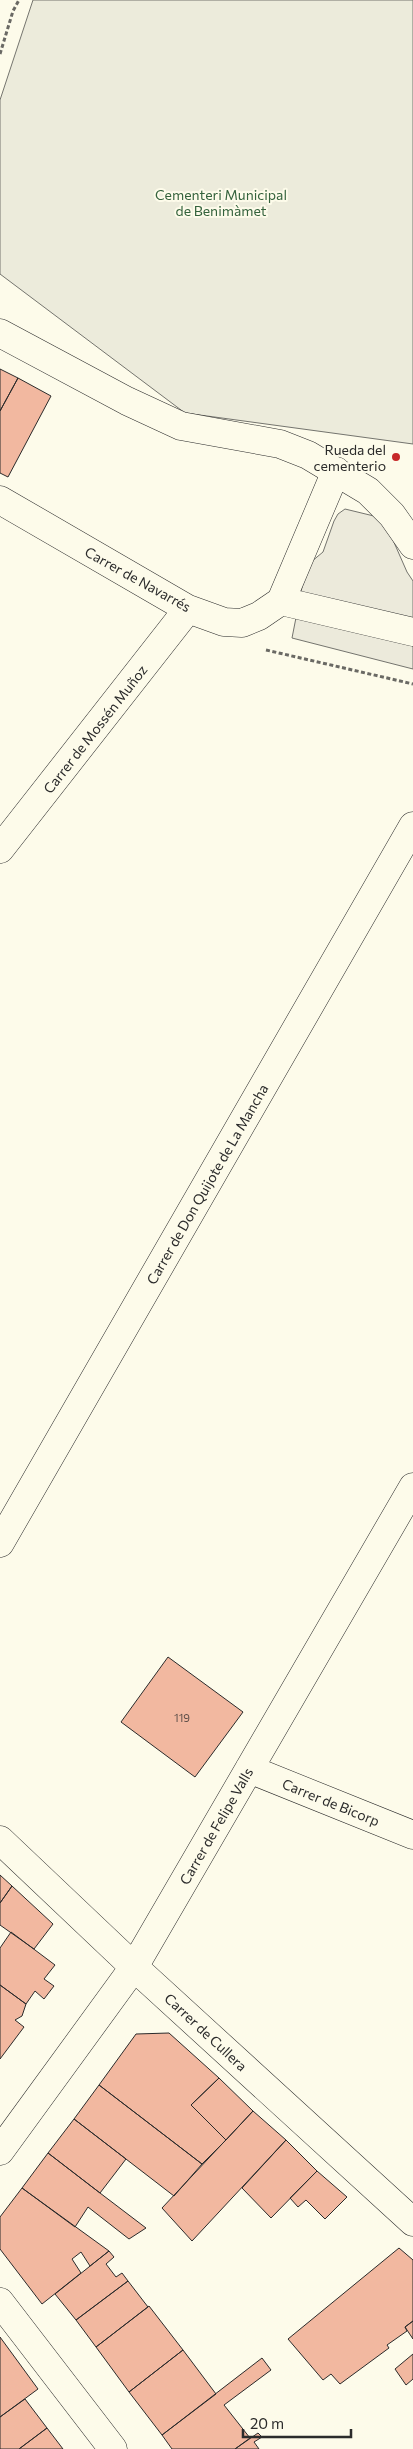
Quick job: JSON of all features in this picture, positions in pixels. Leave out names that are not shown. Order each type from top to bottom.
[{"type":"street","points":[[0,333],[165,420],[182,426],[280,444],[308,455],[336,470],[368,491],[392,515],[413,545]]},
{"type":"street","points":[[336,470],[281,601],[413,632]]},
{"type":"street","name":"Carrer de Navarrés","points":[[0,500],[188,609],[224,622],[242,623],[259,616],[281,601]]},
{"type":"street","name":"Carrer de Mossén Muñoz","points":[[0,849],[188,609]]},
{"type":"street","name":"Carrer de Don Quijote de La Mancha","points":[[0,1543],[413,826]]},
{"type":"street","name":"Carrer de Felipe Valls","points":[[0,2151],[134,1967],[413,1487]]},
{"type":"street","name":"Carrer de Bicorp","points":[[249,1769],[413,1835]]},
{"type":"street","name":"Carrer de Cullera","points":[[0,1840],[134,1967],[413,2222]]},
{"type":"street","points":[[0,2302],[113,2449]]},
{"type":"path","points":[[0,54],[13,11],[19,0]]},
{"type":"path","points":[[264,649],[413,684]]},
{"type":"green space","name":"Cementeri Municipal de Benimàmet","points":[[33,0],[413,0],[413,444],[185,413],[0,274],[0,100]]},
{"type":"shaded area","points":[[345,509],[378,517],[389,531],[407,572],[413,581],[413,669],[292,638],[302,587],[311,562],[323,552],[334,521],[338,514]]},
{"type":"building","points":[[0,369],[18,378],[0,411]]},
{"type":"building","points":[[18,378],[51,396],[8,477],[0,473],[0,411]]},
{"type":"building","points":[[168,1657],[243,1712],[195,1777],[121,1722]]},
{"type":"building","points":[[0,1875],[12,1886],[0,1903]]},
{"type":"building","points":[[12,1886],[53,1924],[34,1949],[0,1925],[0,1903]]},
{"type":"building","points":[[11,1932],[55,1965],[44,1979],[54,1986],[44,1999],[35,1991],[26,2004],[0,1985],[0,1948]]},
{"type":"building","points":[[0,1985],[26,2004],[22,2016],[15,2020],[24,2027],[0,2059]]},
{"type":"building","points":[[169,2033],[219,2078],[191,2105],[226,2140],[202,2164],[99,2085],[136,2034]]},
{"type":"building","points":[[219,2078],[253,2111],[226,2140],[191,2105]]},
{"type":"building","points":[[99,2085],[202,2164],[174,2196],[74,2119]]},
{"type":"building","points":[[253,2111],[286,2140],[192,2241],[162,2208]]},
{"type":"building","points":[[74,2119],[126,2159],[100,2193],[48,2153]]},
{"type":"building","points":[[286,2140],[317,2171],[271,2218],[242,2188]]},
{"type":"building","points":[[48,2153],[146,2228],[129,2239],[88,2207],[75,2227],[22,2188]]},
{"type":"building","points":[[317,2171],[347,2197],[325,2219],[306,2200],[298,2207],[290,2198]]},
{"type":"building","points":[[22,2188],[109,2251],[90,2266],[81,2252],[72,2259],[81,2273],[42,2304],[0,2249],[0,2217]]},
{"type":"building","points":[[399,2248],[413,2260],[413,2321],[405,2327],[407,2331],[387,2345],[389,2348],[340,2384],[331,2374],[323,2380],[288,2339]]},
{"type":"building","points":[[109,2251],[114,2257],[106,2264],[116,2277],[122,2273],[128,2281],[76,2320],[55,2294]]},
{"type":"building","points":[[128,2281],[148,2307],[96,2347],[76,2320]]},
{"type":"building","points":[[149,2306],[183,2350],[129,2392],[96,2347]]},
{"type":"building","points":[[413,2321],[413,2339],[405,2327]]},
{"type":"building","points":[[0,2337],[38,2389],[0,2417]]},
{"type":"building","points":[[183,2350],[216,2394],[162,2435],[129,2392]]},
{"type":"building","points":[[413,2354],[413,2379],[406,2385],[395,2369]]},
{"type":"building","points":[[262,2358],[271,2370],[224,2405],[250,2438],[235,2449],[172,2449],[162,2435]]},
{"type":"building","points":[[25,2399],[47,2428],[19,2449],[0,2449],[0,2417]]},
{"type":"building","points":[[47,2428],[63,2449],[19,2449]]},
{"type":"building","points":[[258,2433],[262,2437],[254,2442],[259,2449],[235,2449]]},
{"type":"place","name":"Rueda del cementerio","points":[[396,457]]}]
